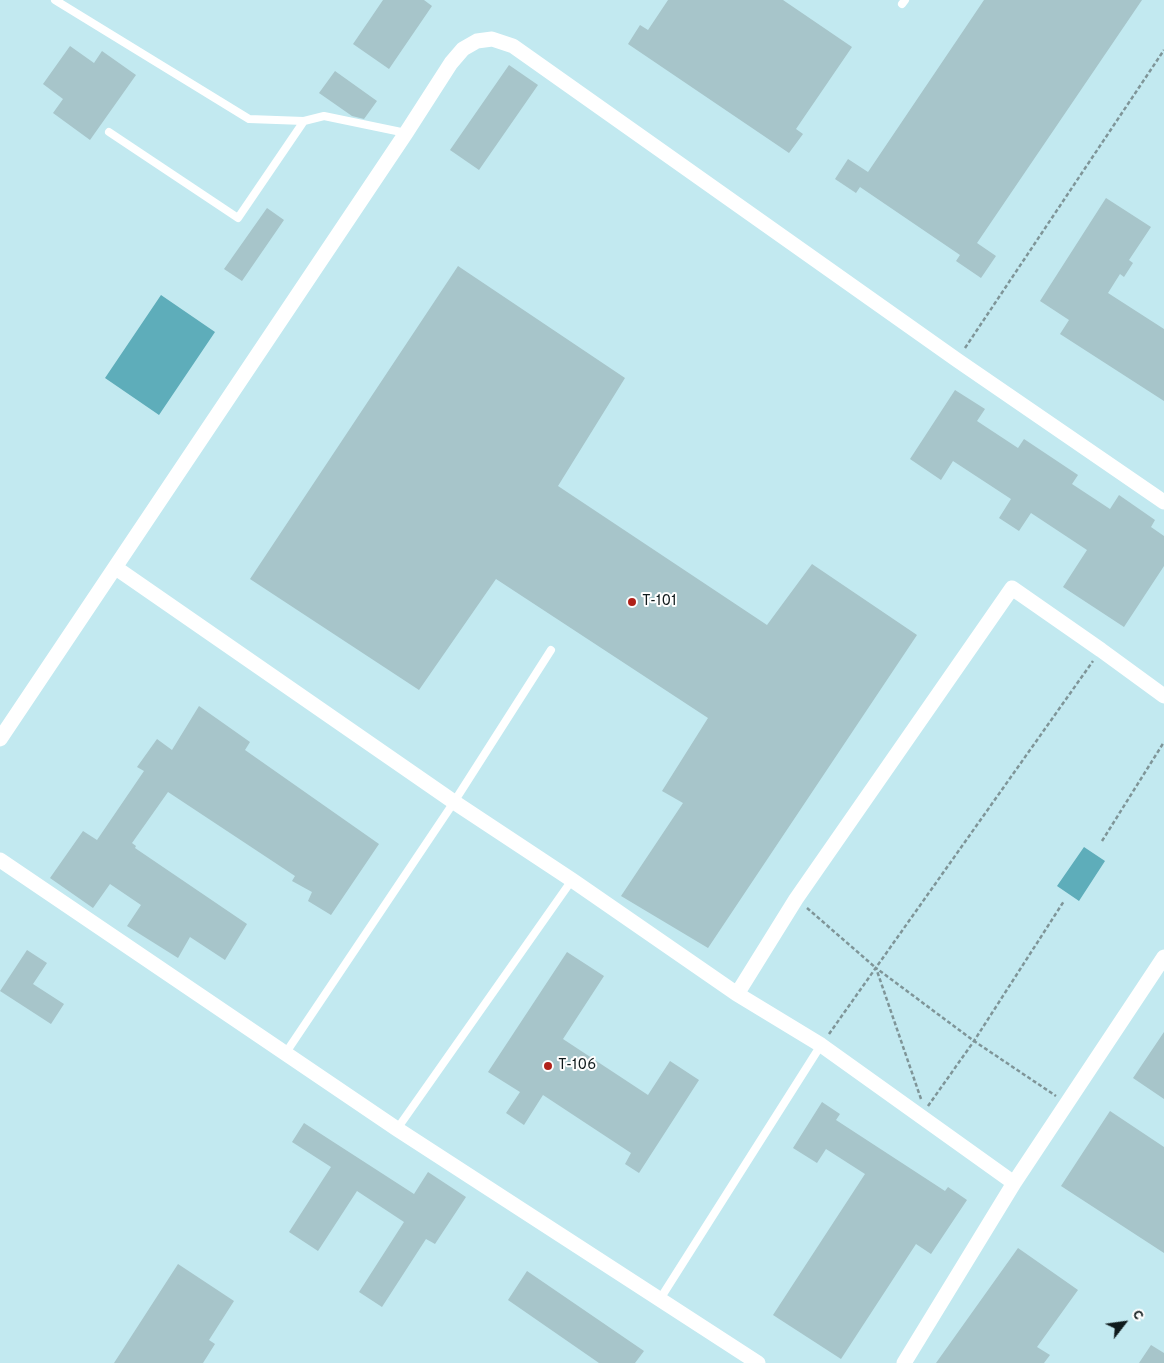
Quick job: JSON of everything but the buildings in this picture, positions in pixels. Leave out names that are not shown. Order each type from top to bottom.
[{"type":"street","points":[[0,739],[116,568],[451,63],[463,49],[477,40],[492,39],[513,46],[957,360],[1164,502]]},
{"type":"street","points":[[116,568],[454,802],[572,880],[737,994],[820,1045],[923,1114],[1014,1183]]},
{"type":"street","points":[[737,994],[796,899],[1012,588],[1164,696]]},
{"type":"street","points":[[0,860],[397,1129],[758,1363]]},
{"type":"street","points":[[904,1363],[1014,1183],[1164,957]]},
{"type":"lane","points":[[55,0],[249,119],[304,121],[324,116],[406,133]]},
{"type":"lane","points":[[109,132],[238,218],[304,121]]},
{"type":"lane","points":[[286,1054],[454,802],[551,650]]},
{"type":"lane","points":[[397,1129],[572,880]]},
{"type":"lane","points":[[660,1299],[820,1045]]},
{"type":"path","points":[[957,360],[1164,50]]},
{"type":"path","points":[[820,1045],[1101,650]]},
{"type":"path","points":[[1102,841],[1164,742]]},
{"type":"path","points":[[796,899],[876,968],[974,1041],[1067,1104]]},
{"type":"path","points":[[923,1114],[974,1041],[1064,901]]},
{"type":"path","points":[[876,968],[923,1114]]},
{"type":"shaded area","points":[[0,0],[1164,0],[1164,1363],[0,1363]]},
{"type":"water","points":[[161,295],[215,332],[159,415],[105,378]]},
{"type":"water","points":[[1084,847],[1105,861],[1079,901],[1057,886]]},
{"type":"place","name":"Т-101","points":[[632,602]]},
{"type":"place","name":"Т-106","points":[[548,1066]]}]
